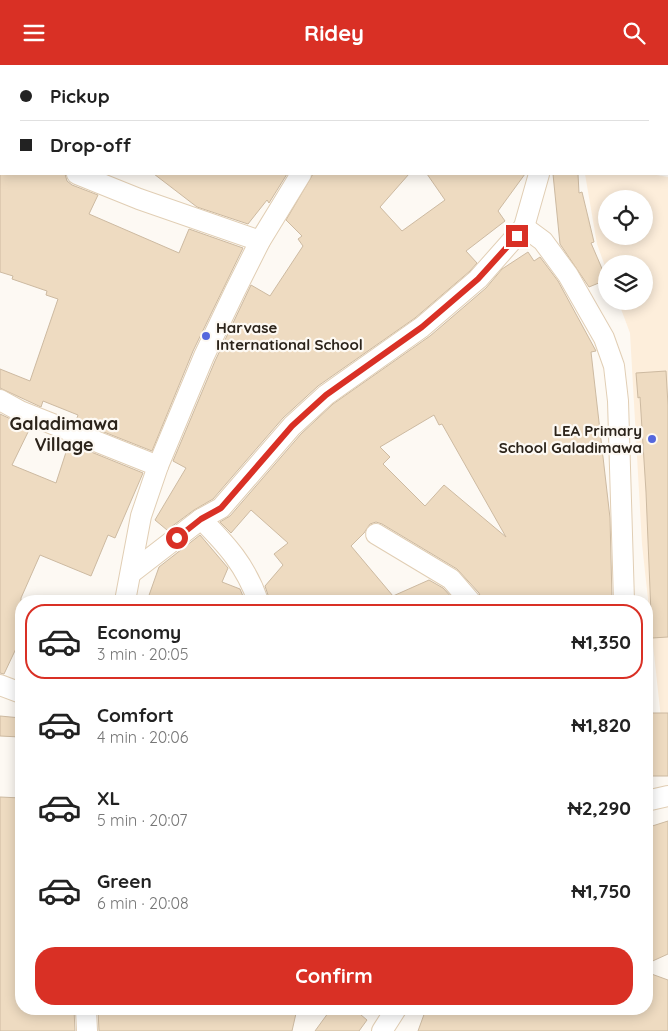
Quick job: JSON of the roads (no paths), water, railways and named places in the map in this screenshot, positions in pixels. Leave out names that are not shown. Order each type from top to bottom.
[{"type":"street","points":[[79,175],[139,199],[260,241]]},
{"type":"street","points":[[126,595],[141,516],[158,466],[204,356],[260,241],[300,175]]},
{"type":"street","points":[[131,573],[201,519],[221,508],[292,426],[319,401],[422,327],[478,279],[524,227],[539,175]]},
{"type":"street","points":[[524,227],[543,241],[568,275],[604,338],[614,366],[618,401],[624,595]]},
{"type":"street","points":[[0,400],[20,411],[158,466]]},
{"type":"street","points":[[201,519],[233,552],[256,595]]},
{"type":"street","points":[[376,535],[451,579],[465,595]]},
{"type":"street","points":[[0,685],[15,691]]},
{"type":"street","points":[[653,799],[668,796]]},
{"type":"street","points":[[86,1015],[87,1031]]},
{"type":"street","points":[[382,1031],[392,1015]]},
{"type":"place","name":"Harvase International School","points":[[206,336]]},
{"type":"place","name":"LEA Primary School Galadimawa","points":[[652,439]]},
{"type":"district","name":"Galadimawa Village","points":[[64,433]]}]
